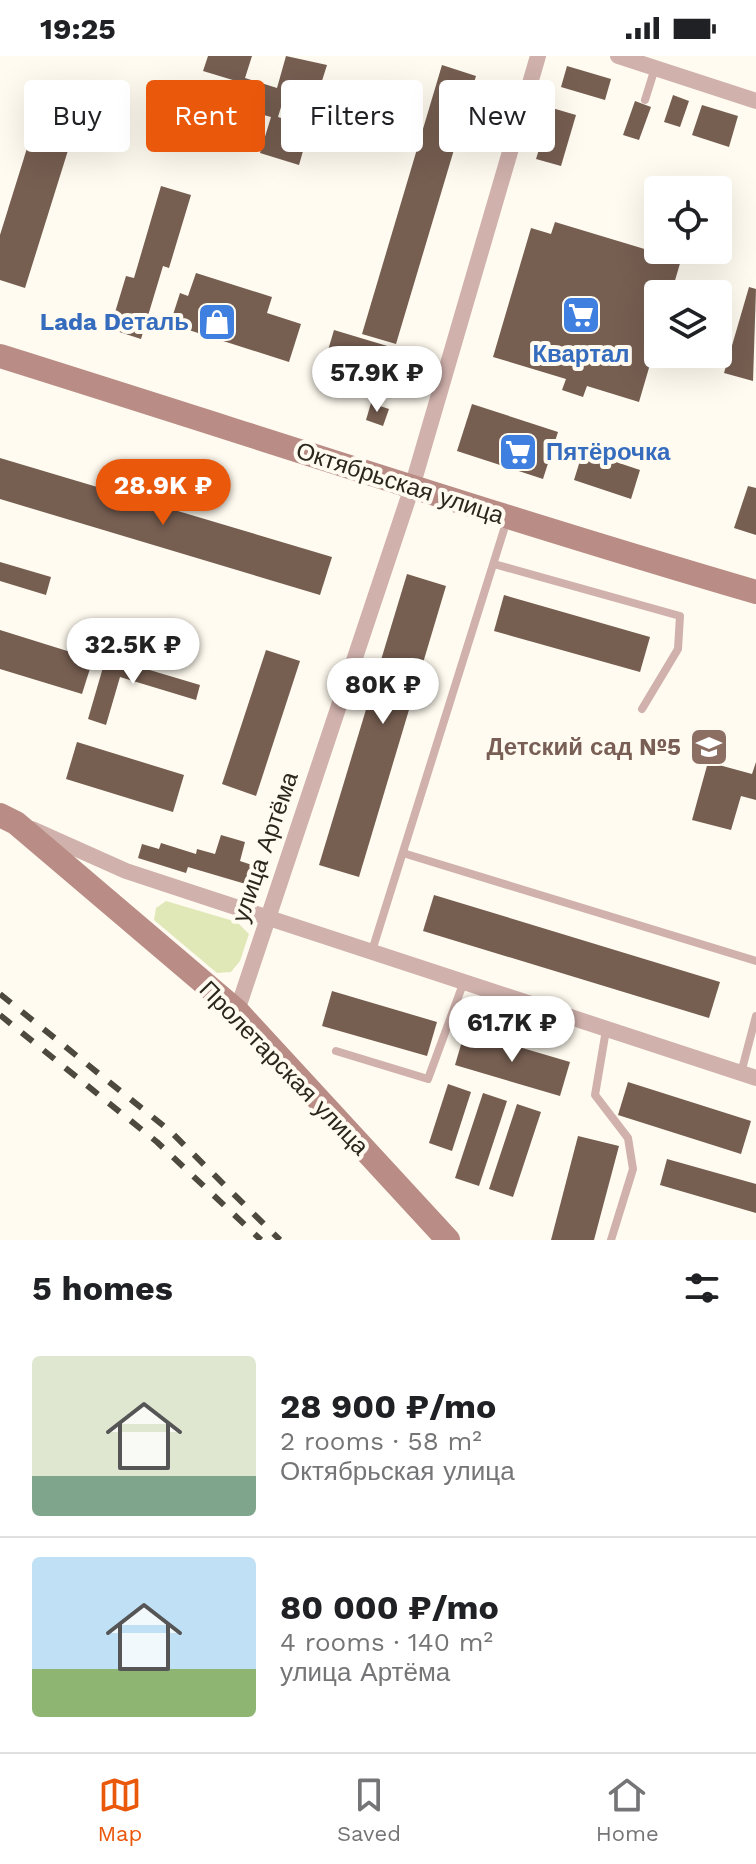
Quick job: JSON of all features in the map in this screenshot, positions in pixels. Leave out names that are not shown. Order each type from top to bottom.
[{"type":"street","name":"улица Артёма","points":[[237,1011],[412,487],[538,56]]},
{"type":"street","points":[[618,56],[756,101]]},
{"type":"street","name":"Октябрьская улица","points":[[0,356],[508,520],[756,592]]},
{"type":"street","points":[[8,819],[126,871],[748,1076]]},
{"type":"street","name":"Пролетарская улица","points":[[8,819],[237,1011],[448,1240]]},
{"type":"lane","points":[[645,100],[655,68]]},
{"type":"lane","points":[[371,954],[508,520]]},
{"type":"lane","points":[[494,564],[680,616],[678,649],[642,709]]},
{"type":"lane","points":[[403,853],[756,961]]},
{"type":"lane","points":[[336,1051],[428,1079],[463,984]]},
{"type":"lane","points":[[748,1076],[756,1016]]},
{"type":"lane","points":[[606,1030],[595,1095],[628,1138],[633,1169],[611,1240]]},
{"type":"green space","points":[[166,901],[237,922],[249,934],[240,961],[231,972],[217,973],[154,920],[156,908]]},
{"type":"building","points":[[208,56],[252,56],[245,78],[251,80],[233,80],[203,71]]},
{"type":"building","points":[[286,56],[327,65],[322,80],[281,80],[278,117],[281,118],[281,152],[303,152],[299,165],[260,153],[265,152],[265,137],[271,117],[265,115],[265,84],[277,88]]},
{"type":"building","points":[[442,65],[476,76],[475,80],[439,80],[439,152],[453,152],[396,344],[362,334],[416,152],[423,152],[423,129]]},
{"type":"building","points":[[567,66],[611,79],[605,100],[561,87]]},
{"type":"building","points":[[673,95],[689,101],[680,127],[664,122]]},
{"type":"building","points":[[635,101],[651,107],[639,140],[623,135]]},
{"type":"building","points":[[702,105],[738,116],[729,147],[692,135]]},
{"type":"building","points":[[555,109],[576,115],[561,166],[536,159],[538,152],[555,152]]},
{"type":"building","points":[[26,152],[68,152],[25,288],[0,280],[0,235]]},
{"type":"building","points":[[161,186],[191,195],[169,268],[163,266],[141,339],[110,329],[126,276],[134,278]]},
{"type":"building","name":"Квартал","points":[[555,222],[644,249],[644,264],[680,264],[675,280],[644,280],[644,368],[649,368],[639,402],[587,386],[583,397],[562,390],[566,379],[493,357],[531,228],[551,234]]},
{"type":"building","points":[[196,273],[272,297],[267,313],[301,324],[289,362],[170,324],[180,293],[188,296]]},
{"type":"building","points":[[749,287],[756,289],[753,381],[724,373],[725,368],[732,368],[732,345]]},
{"type":"building","points":[[334,330],[404,351],[396,380],[380,375],[378,383],[360,377],[358,386],[341,381],[338,390],[318,384]]},
{"type":"building","points":[[371,403],[389,409],[383,426],[366,420]]},
{"type":"building","points":[[472,404],[558,432],[543,479],[457,451]]},
{"type":"building","points":[[583,451],[640,470],[631,499],[574,480]]},
{"type":"building","points":[[0,458],[332,557],[320,595],[0,499]]},
{"type":"building","points":[[748,486],[756,488],[756,535],[734,528]]},
{"type":"building","points":[[0,562],[51,577],[46,595],[0,581]]},
{"type":"building","points":[[407,574],[446,586],[359,877],[319,865]]},
{"type":"building","points":[[504,595],[650,637],[640,672],[494,631]]},
{"type":"building","points":[[0,630],[93,659],[82,694],[0,669]]},
{"type":"building","points":[[266,650],[300,661],[256,796],[222,784]]},
{"type":"building","points":[[106,657],[200,685],[196,700],[120,677],[106,725],[88,719]]},
{"type":"building","points":[[77,742],[184,775],[173,812],[66,779]]},
{"type":"building","points":[[708,762],[752,774],[756,762],[756,800],[741,796],[731,830],[692,820]]},
{"type":"building","points":[[221,835],[245,842],[240,861],[255,866],[249,885],[188,867],[186,873],[138,858],[142,844],[159,849],[161,843],[196,854],[197,849],[215,854]]},
{"type":"building","points":[[434,895],[720,982],[709,1018],[423,931]]},
{"type":"building","points":[[332,991],[437,1022],[427,1056],[322,1026]]},
{"type":"building","points":[[465,1031],[570,1062],[560,1096],[455,1065]]},
{"type":"building","points":[[628,1082],[751,1121],[741,1154],[618,1115]]},
{"type":"building","points":[[448,1084],[471,1092],[452,1151],[429,1143]]},
{"type":"building","points":[[483,1093],[507,1101],[479,1186],[455,1178]]},
{"type":"building","points":[[517,1104],[541,1112],[513,1197],[489,1189]]},
{"type":"building","points":[[578,1136],[619,1146],[594,1240],[551,1240]]},
{"type":"building","points":[[667,1159],[756,1184],[756,1213],[660,1185]]},
{"type":"railway","points":[[0,994],[170,1131],[280,1240]]},
{"type":"railway","points":[[0,1015],[157,1142],[261,1240]]},
{"type":"place","name":"Квартал","points":[[581,315]]},
{"type":"place","name":"Lada Dеталь","points":[[217,322]]},
{"type":"place","name":"Пятёрочка","points":[[518,452]]},
{"type":"place","name":"Детский сад №5","points":[[709,747]]}]
